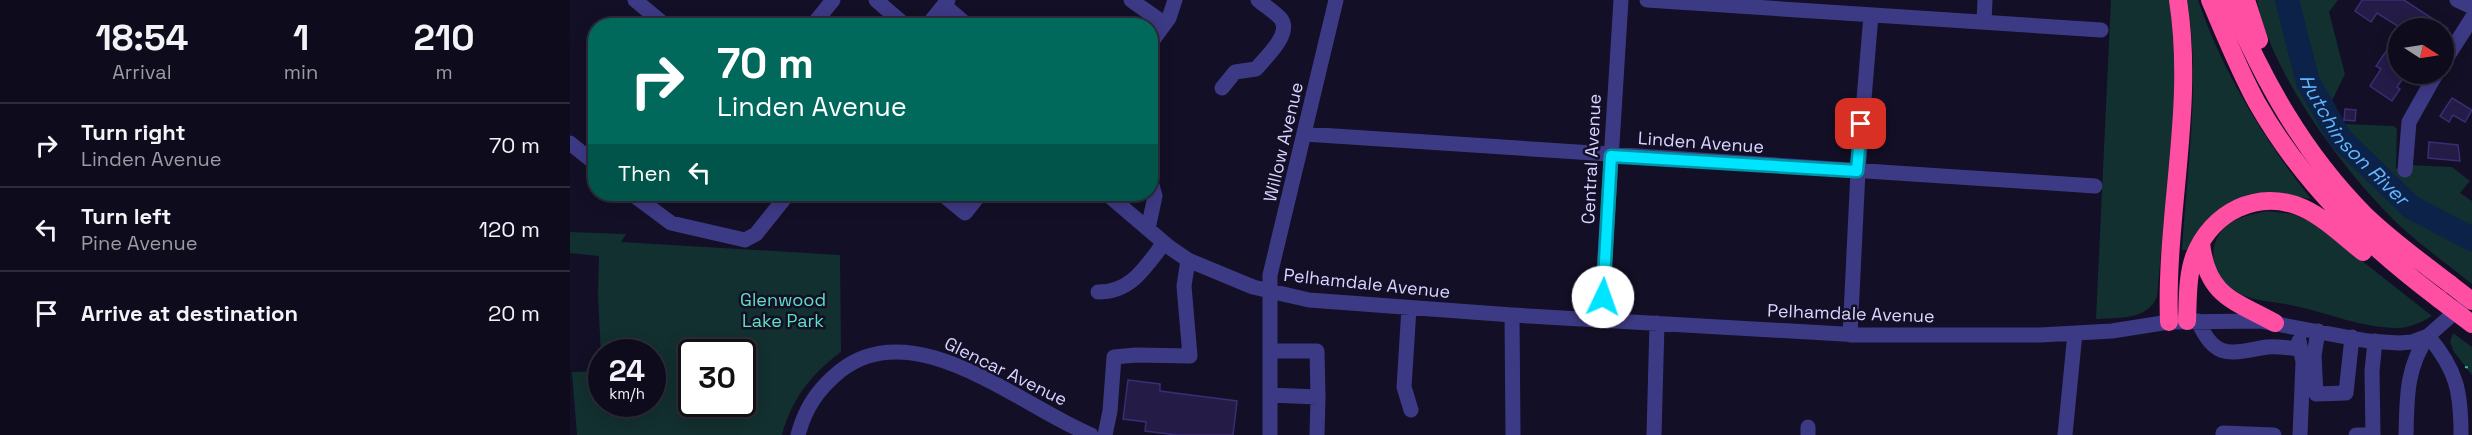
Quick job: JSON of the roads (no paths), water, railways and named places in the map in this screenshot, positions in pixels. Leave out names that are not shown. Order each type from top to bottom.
[{"type":"highway","points":[[2178,0],[2183,47],[2184,89],[2185,321]]},
{"type":"highway","points":[[2210,0],[2251,91],[2292,158],[2320,194],[2356,231],[2440,292]]},
{"type":"highway","points":[[2229,0],[2270,89],[2310,150],[2370,219],[2472,324]]},
{"type":"highway","points":[[2246,0],[2259,40],[2290,101],[2310,150]]},
{"type":"highway","points":[[2185,321],[2190,276],[2201,243],[2214,224],[2234,209],[2261,201],[2286,203],[2309,211],[2385,269],[2440,292],[2472,299]]},
{"type":"highway","points":[[2201,243],[2205,270],[2214,286],[2275,323]]},
{"type":"street","points":[[635,0],[656,18]]},
{"type":"street","points":[[818,18],[833,0]]},
{"type":"street","points":[[876,0],[897,18]]},
{"type":"street","points":[[1131,0],[1156,18]]},
{"type":"street","points":[[1158,33],[1165,24],[1175,0]]},
{"type":"street","points":[[1222,88],[1235,72],[1257,69],[1282,37],[1284,27],[1281,19],[1258,0]]},
{"type":"street","name":"Willow Avenue","points":[[1270,435],[1270,275],[1336,0]]},
{"type":"street","name":"Central Avenue","points":[[1601,320],[1621,0]]},
{"type":"street","points":[[1647,0],[1839,6],[1871,15],[2101,30]]},
{"type":"street","points":[[1984,22],[1985,0]]},
{"type":"street","points":[[2457,0],[2472,7]]},
{"type":"street","points":[[934,18],[946,3],[960,18]]},
{"type":"street","points":[[1850,334],[1857,171],[1871,15]]},
{"type":"street","points":[[2454,46],[2472,18]]},
{"type":"street","points":[[1158,19],[1165,24]]},
{"type":"street","points":[[2405,170],[2409,122],[2430,84]]},
{"type":"street","name":"Linden Avenue","points":[[1304,134],[1611,156],[2095,186]]},
{"type":"street","points":[[570,143],[588,158]]},
{"type":"street","points":[[641,201],[671,223],[732,238],[751,238],[782,201]]},
{"type":"street","points":[[950,201],[965,213],[975,201]]},
{"type":"street","name":"Pelhamdale Avenue","points":[[1115,201],[1164,243],[1188,260],[1269,292],[1309,300],[1512,315],[1850,334],[2075,333],[2112,331],[2185,321],[2275,323],[2375,341],[2412,342],[2428,336]]},
{"type":"street","points":[[1148,229],[1154,201]]},
{"type":"street","points":[[1098,292],[1120,289],[1132,282],[1164,243]]},
{"type":"street","points":[[1104,435],[1110,411],[1114,357],[1190,356],[1184,286],[1188,260]]},
{"type":"street","points":[[2406,435],[2411,372],[2416,354],[2428,336],[2472,299]]},
{"type":"street","points":[[1410,308],[1404,387],[1411,410]]},
{"type":"street","points":[[1512,315],[1513,435]]},
{"type":"street","points":[[2185,321],[2207,341],[2225,352],[2247,353],[2268,347],[2300,349]]},
{"type":"street","points":[[1654,435],[1657,323]]},
{"type":"street","points":[[2296,326],[2303,368],[2300,435]]},
{"type":"street","points":[[2318,331],[2314,356],[2316,394],[2346,393],[2352,337]]},
{"type":"street","points":[[2065,435],[2075,333]]},
{"type":"street","points":[[2428,336],[2445,358],[2458,383],[2463,433]]},
{"type":"street","points":[[2356,435],[2373,435],[2372,371],[2375,341]]},
{"type":"street","name":"Glencar Avenue","points":[[798,435],[811,402],[822,386],[858,359],[872,353],[899,350],[932,356],[962,369],[1091,435]]},
{"type":"street","points":[[1270,351],[1317,351],[1317,435]]},
{"type":"street","points":[[1270,395],[1318,396]]},
{"type":"street","points":[[2223,435],[2223,433],[2274,435]]},
{"type":"waterway","name":"Hutchinson River","points":[[2287,0],[2308,82],[2340,138],[2411,207],[2472,239]]},
{"type":"park label","name":"Glenwood Lake Park","points":[[783,309]]}]
